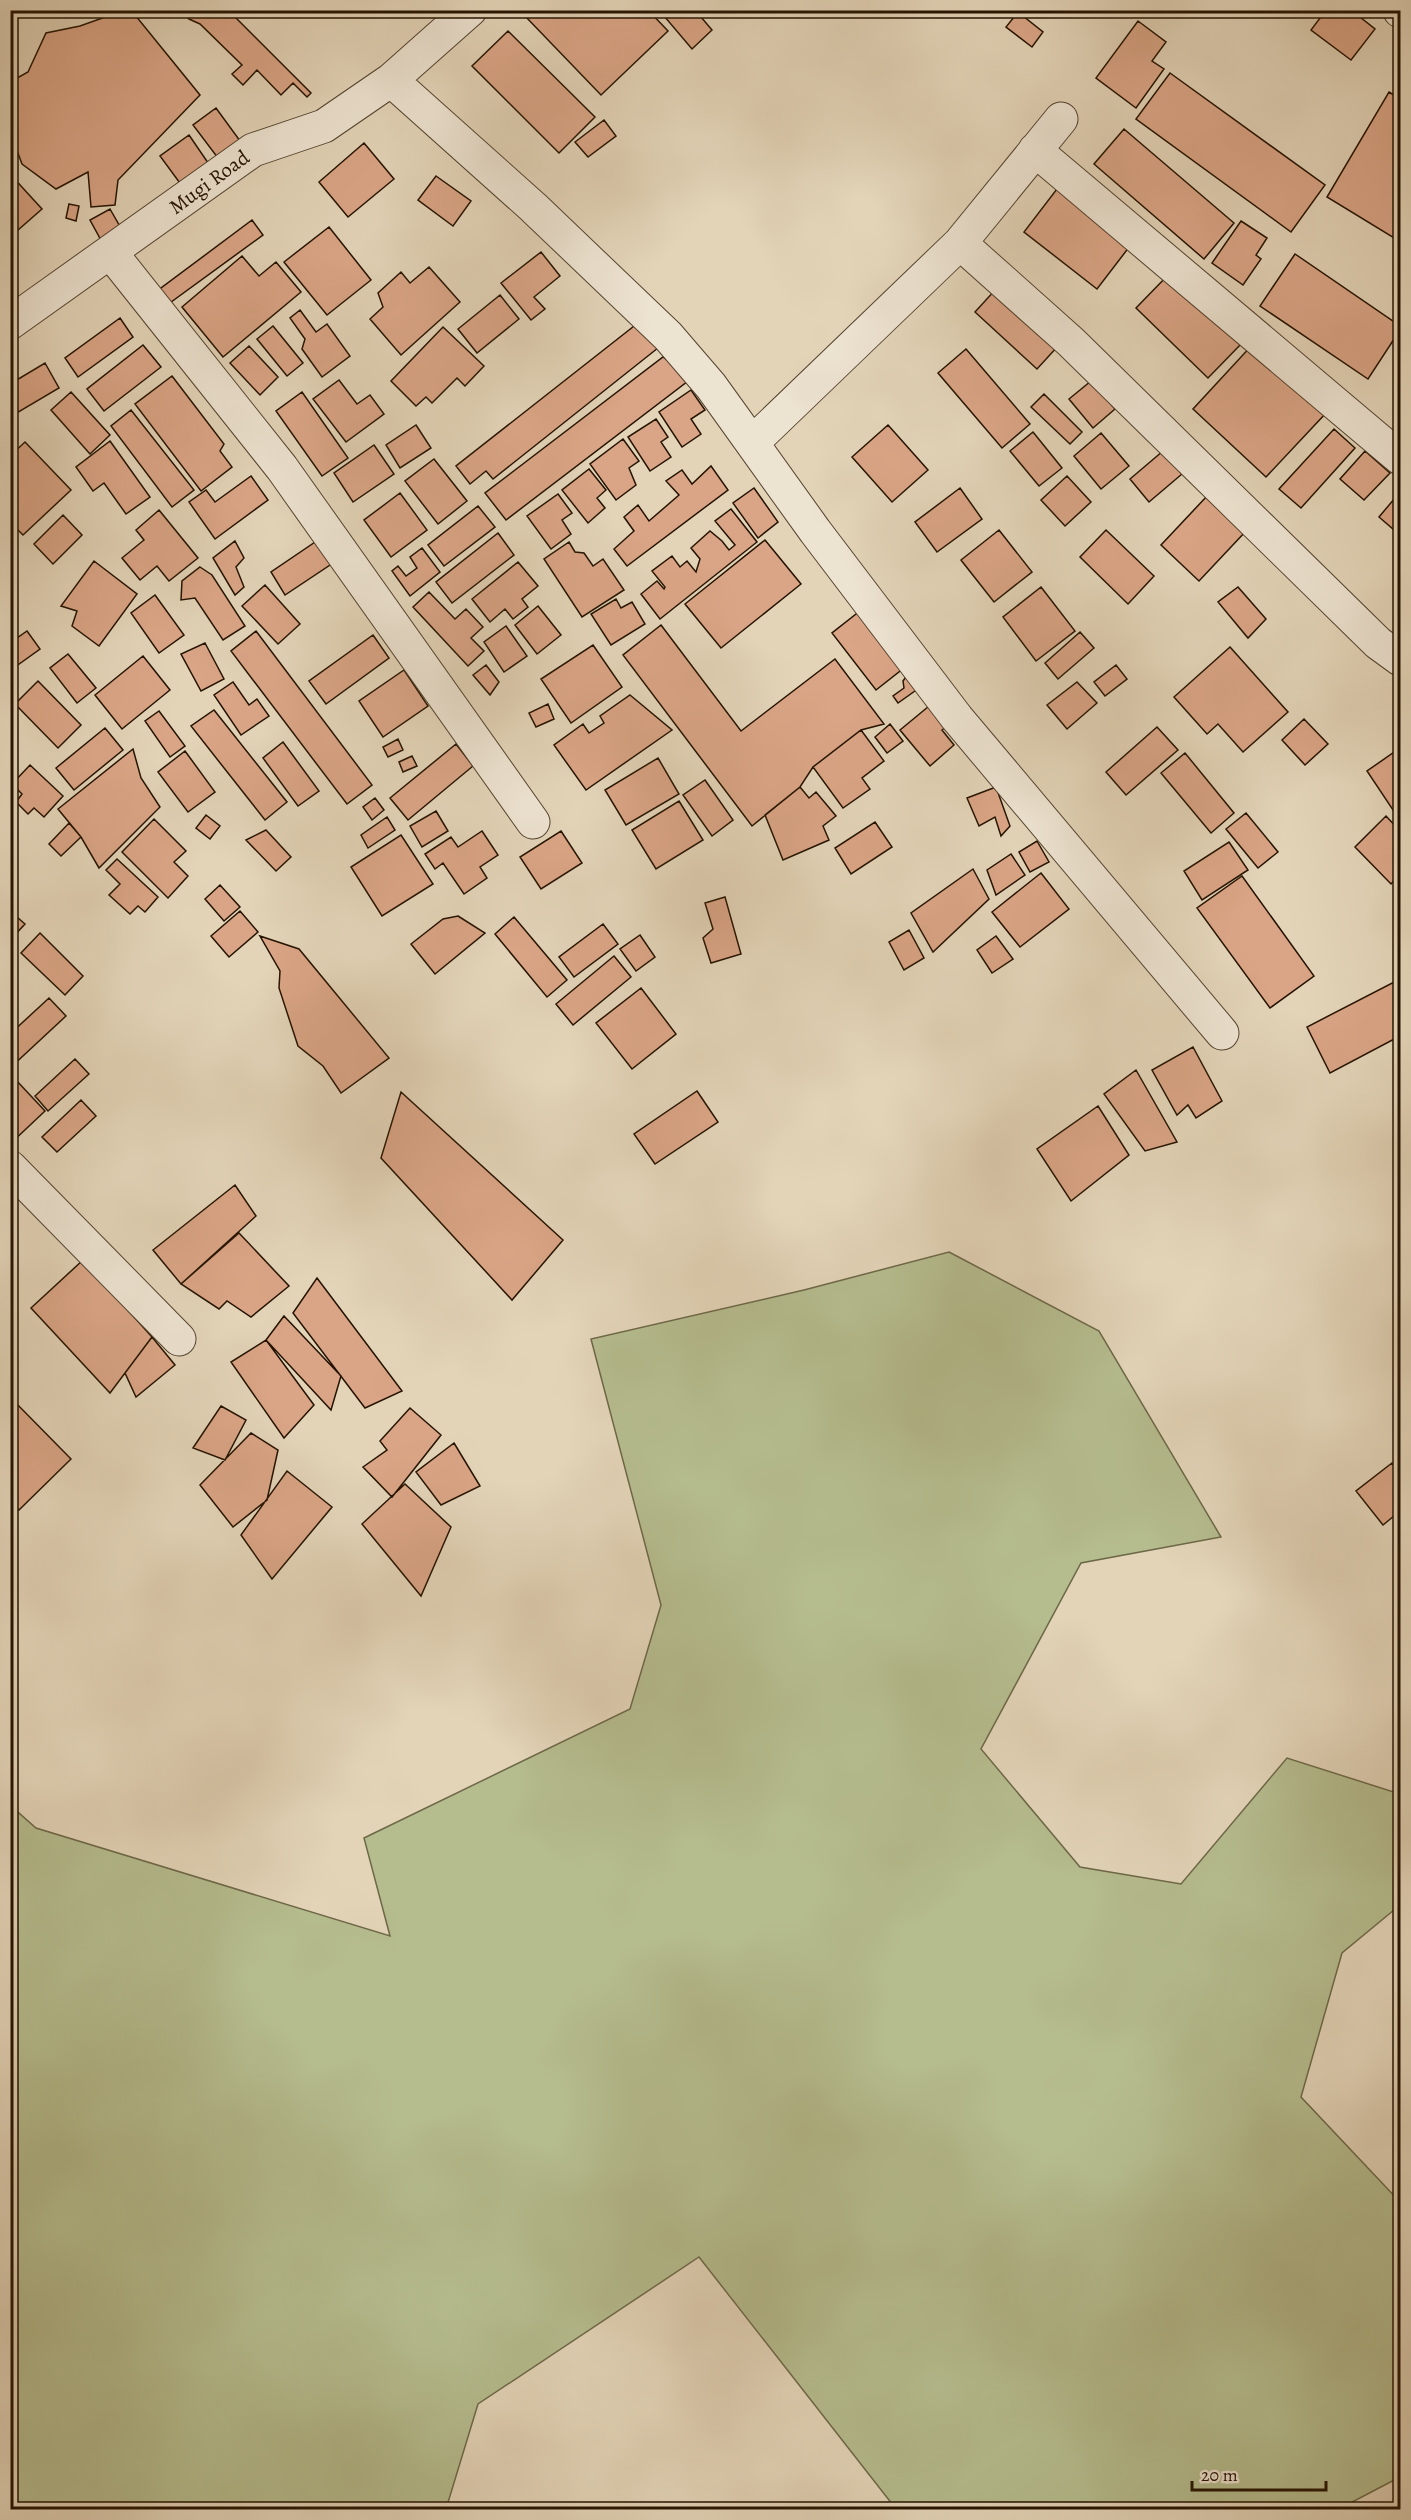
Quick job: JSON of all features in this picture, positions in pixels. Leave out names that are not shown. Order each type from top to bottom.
[{"type":"street","name":"Mugi Road","points":[[12,320],[111,254],[253,150],[324,126],[391,80],[468,11]]},
{"type":"street","points":[[391,80],[541,214],[668,336],[711,386],[815,531],[957,718],[1222,1033]]},
{"type":"street","points":[[753,442],[960,243],[1061,119]]},
{"type":"street","points":[[1035,150],[1401,458]]},
{"type":"street","points":[[960,243],[1071,342],[1389,651],[1401,679]]},
{"type":"street","points":[[111,254],[282,468],[532,822]]},
{"type":"street","points":[[10,1167],[179,1339]]},
{"type":"green space","points":[[949,1252],[1099,1331],[1221,1537],[1081,1563],[981,1749],[1080,1867],[1181,1884],[1287,1758],[1400,1794],[1400,1905],[1342,1953],[1301,2097],[1400,2202],[1400,2477],[1339,2509],[896,2509],[699,2257],[478,2404],[446,2509],[11,2509],[11,1806],[36,1828],[390,1936],[364,1838],[630,1709],[661,1605],[591,1339],[804,1290]]},
{"type":"building","points":[[131,10],[200,95],[118,180],[115,205],[91,207],[88,172],[56,189],[22,164],[10,132],[10,82],[28,72],[46,33],[80,26]]},
{"type":"building","points":[[180,10],[228,10],[311,93],[307,97],[293,83],[281,95],[257,70],[243,85],[232,74],[242,65],[200,24],[189,19]]},
{"type":"building","points":[[528,10],[648,10],[668,31],[601,95],[524,15]]},
{"type":"building","points":[[659,10],[695,10],[712,30],[692,49]]},
{"type":"building","points":[[1326,10],[1351,10],[1375,29],[1351,60],[1311,30]]},
{"type":"building","points":[[1018,12],[1043,32],[1032,47],[1006,27]]},
{"type":"building","points":[[1138,21],[1166,42],[1152,61],[1164,69],[1136,108],[1096,78]]},
{"type":"building","points":[[508,31],[595,117],[559,153],[472,66]]},
{"type":"building","points":[[1170,73],[1325,185],[1291,232],[1136,119]]},
{"type":"building","points":[[1389,92],[1400,99],[1399,241],[1327,197]]},
{"type":"building","points":[[216,108],[246,149],[224,166],[193,125]]},
{"type":"building","points":[[604,120],[616,136],[588,157],[575,142]]},
{"type":"building","points":[[1124,129],[1234,223],[1204,259],[1094,164]]},
{"type":"building","points":[[189,135],[213,170],[185,190],[160,156]]},
{"type":"building","points":[[364,143],[394,179],[348,217],[319,182]]},
{"type":"building","points":[[10,174],[42,209],[10,237]]},
{"type":"building","points":[[436,176],[471,201],[453,226],[418,200]]},
{"type":"building","points":[[1060,185],[1133,242],[1097,289],[1024,232]]},
{"type":"building","points":[[69,204],[79,206],[76,221],[66,218]]},
{"type":"building","points":[[110,209],[122,230],[102,242],[90,220]]},
{"type":"building","points":[[252,220],[263,235],[167,305],[157,291]]},
{"type":"building","points":[[1241,221],[1267,238],[1256,255],[1261,259],[1243,285],[1212,263]]},
{"type":"building","points":[[329,227],[371,280],[327,315],[284,262]]},
{"type":"building","points":[[541,252],[560,276],[534,297],[545,309],[531,320],[501,283]]},
{"type":"building","points":[[1295,254],[1400,326],[1400,330],[1368,379],[1260,306]]},
{"type":"building","points":[[242,256],[259,276],[276,262],[301,292],[223,357],[182,307]]},
{"type":"building","points":[[429,267],[460,302],[401,355],[370,319],[383,307],[378,293],[401,272],[410,283]]},
{"type":"building","points":[[1170,273],[1242,343],[1208,378],[1136,308]]},
{"type":"building","points":[[996,289],[1058,346],[1037,369],[975,312]]},
{"type":"building","points":[[500,295],[519,319],[477,353],[458,329]]},
{"type":"building","points":[[300,310],[316,332],[327,324],[350,356],[322,377],[302,349],[305,339],[290,318]]},
{"type":"building","points":[[120,318],[133,337],[78,377],[65,358]]},
{"type":"building","points":[[643,319],[663,344],[493,479],[486,471],[470,484],[456,466]]},
{"type":"building","points":[[273,326],[303,363],[287,376],[257,339]]},
{"type":"building","points":[[443,327],[484,366],[465,386],[457,378],[432,403],[426,397],[416,406],[391,381]]},
{"type":"building","points":[[1253,344],[1326,413],[1266,477],[1193,409]]},
{"type":"building","points":[[143,345],[161,367],[104,411],[87,389]]},
{"type":"building","points":[[249,346],[278,377],[260,395],[230,363]]},
{"type":"building","points":[[966,349],[1030,424],[1002,448],[938,373]]},
{"type":"building","points":[[663,357],[692,378],[506,520],[485,493]]},
{"type":"building","points":[[45,363],[59,388],[10,417],[10,384]]},
{"type":"building","points":[[172,376],[224,444],[220,451],[232,467],[201,491],[135,404]]},
{"type":"building","points":[[339,380],[357,404],[370,395],[384,414],[346,442],[313,399]]},
{"type":"building","points":[[1091,381],[1115,409],[1093,428],[1069,399]]},
{"type":"building","points":[[691,390],[705,410],[691,419],[701,434],[682,447],[659,412]]},
{"type":"building","points":[[71,392],[110,435],[90,454],[51,410]]},
{"type":"building","points":[[302,392],[348,458],[322,476],[276,411]]},
{"type":"building","points":[[1044,394],[1082,432],[1070,444],[1031,407]]},
{"type":"building","points":[[131,410],[194,490],[172,507],[111,426]]},
{"type":"building","points":[[656,419],[668,437],[661,442],[671,457],[650,471],[628,437]]},
{"type":"building","points":[[416,425],[431,448],[400,468],[386,445]]},
{"type":"building","points":[[888,425],[928,470],[892,502],[852,457]]},
{"type":"building","points":[[1334,429],[1355,448],[1301,508],[1279,489]]},
{"type":"building","points":[[1033,432],[1062,468],[1039,486],[1010,451]]},
{"type":"building","points":[[1101,433],[1129,466],[1101,489],[1074,456]]},
{"type":"building","points":[[623,439],[639,461],[629,468],[636,485],[616,500],[590,464]]},
{"type":"building","points":[[110,441],[150,497],[126,514],[104,483],[93,491],[76,467]]},
{"type":"building","points":[[25,442],[71,490],[23,535],[10,522],[10,456]]},
{"type":"building","points":[[374,445],[394,474],[353,502],[334,473]]},
{"type":"building","points":[[1163,451],[1182,474],[1149,502],[1130,479]]},
{"type":"building","points":[[1365,451],[1390,473],[1364,500],[1340,479]]},
{"type":"building","points":[[434,459],[467,501],[438,524],[405,481]]},
{"type":"building","points":[[711,466],[728,490],[627,566],[614,549],[634,531],[624,517],[638,505],[649,521],[679,495],[666,481],[682,470],[692,484]]},
{"type":"building","points":[[589,469],[606,490],[597,498],[605,508],[588,523],[562,490]]},
{"type":"building","points":[[251,476],[268,500],[215,539],[189,502],[206,490],[215,502]]},
{"type":"building","points":[[1067,476],[1091,502],[1065,526],[1041,500]]},
{"type":"building","points":[[754,488],[778,522],[758,538],[733,503]]},
{"type":"building","points":[[960,488],[982,519],[937,552],[915,522]]},
{"type":"building","points":[[1400,492],[1400,535],[1379,517]]},
{"type":"building","points":[[400,493],[427,530],[391,557],[364,520]]},
{"type":"building","points":[[558,494],[572,513],[562,520],[571,534],[551,549],[527,516]]},
{"type":"building","points":[[1208,495],[1246,531],[1199,581],[1161,545]]},
{"type":"building","points":[[478,506],[495,527],[444,566],[428,545]]},
{"type":"building","points":[[731,509],[757,542],[660,619],[641,594],[657,581],[664,589],[665,587],[652,571],[672,556],[680,567],[687,561],[696,572],[700,559],[691,548],[710,531],[729,550],[735,545],[715,521]]},
{"type":"building","points":[[159,510],[198,558],[169,581],[157,566],[140,580],[122,558],[144,540],[136,530]]},
{"type":"building","points":[[63,515],[82,535],[53,564],[34,544]]},
{"type":"building","points":[[999,530],[1032,572],[994,602],[961,560]]},
{"type":"building","points":[[1106,530],[1154,576],[1128,604],[1080,557]]},
{"type":"building","points":[[498,533],[514,555],[452,603],[436,582]]},
{"type":"building","points":[[327,534],[342,557],[285,595],[271,572]]},
{"type":"building","points":[[765,540],[801,584],[721,648],[685,604]]},
{"type":"building","points":[[235,541],[244,558],[236,567],[244,587],[235,595],[213,558]]},
{"type":"building","points":[[569,542],[575,552],[584,553],[593,566],[603,559],[624,590],[582,617],[544,559]]},
{"type":"building","points":[[422,548],[440,572],[410,596],[392,571],[398,566],[406,576],[417,568],[410,557]]},
{"type":"building","points":[[94,561],[137,594],[99,646],[72,626],[77,611],[61,606]]},
{"type":"building","points":[[518,562],[538,586],[522,599],[528,607],[513,619],[505,609],[490,622],[472,599]]},
{"type":"building","points":[[200,567],[212,575],[245,626],[223,640],[195,598],[181,600],[182,581]]},
{"type":"building","points":[[265,585],[300,624],[278,644],[242,606]]},
{"type":"building","points":[[1041,587],[1075,631],[1036,661],[1003,617]]},
{"type":"building","points":[[1238,587],[1266,619],[1248,638],[1218,602]]},
{"type":"building","points":[[429,592],[455,619],[466,609],[483,627],[471,638],[484,651],[468,666],[413,607]]},
{"type":"building","points":[[155,595],[184,635],[159,653],[131,613]]},
{"type":"building","points":[[616,599],[621,608],[632,602],[645,624],[611,645],[591,614]]},
{"type":"building","points":[[870,603],[914,660],[876,690],[832,633]]},
{"type":"building","points":[[538,606],[561,635],[537,654],[515,625]]},
{"type":"building","points":[[661,625],[741,731],[835,659],[884,724],[861,730],[813,767],[800,787],[752,826],[623,655]]},
{"type":"building","points":[[506,626],[527,656],[504,672],[484,642]]},
{"type":"building","points":[[27,631],[40,649],[15,667],[10,659],[10,643]]},
{"type":"building","points":[[256,631],[372,785],[347,804],[231,651]]},
{"type":"building","points":[[1080,632],[1094,648],[1058,679],[1045,663]]},
{"type":"building","points":[[373,635],[389,658],[326,704],[309,681]]},
{"type":"building","points":[[205,643],[224,679],[201,691],[181,654]]},
{"type":"building","points":[[593,645],[622,687],[571,723],[541,679]]},
{"type":"building","points":[[1230,647],[1288,712],[1243,752],[1218,724],[1207,734],[1174,697]]},
{"type":"building","points":[[68,654],[96,688],[77,703],[50,668]]},
{"type":"building","points":[[143,656],[170,690],[122,729],[95,695]]},
{"type":"building","points":[[486,665],[499,682],[490,695],[473,675]]},
{"type":"building","points":[[1116,665],[1127,679],[1105,696],[1094,682]]},
{"type":"building","points":[[913,667],[929,681],[898,703],[893,696],[904,688],[903,681]]},
{"type":"building","points":[[404,670],[428,706],[383,737],[359,701]]},
{"type":"building","points":[[38,681],[81,725],[58,748],[15,704]]},
{"type":"building","points":[[233,682],[249,705],[257,699],[269,716],[241,735],[214,695]]},
{"type":"building","points":[[1077,682],[1097,703],[1067,729],[1047,705]]},
{"type":"building","points":[[630,695],[672,730],[586,790],[554,745],[583,724],[589,733],[604,723],[600,716]]},
{"type":"building","points":[[940,697],[957,718],[942,730],[954,745],[930,766],[900,730]]},
{"type":"building","points":[[548,704],[554,719],[536,727],[529,713]]},
{"type":"building","points":[[214,710],[287,802],[265,820],[191,726]]},
{"type":"building","points":[[159,711],[185,746],[170,757],[145,721]]},
{"type":"building","points":[[1304,719],[1328,744],[1305,765],[1282,740]]},
{"type":"building","points":[[890,724],[903,741],[887,753],[875,737]]},
{"type":"building","points":[[1157,727],[1178,750],[1126,795],[1106,772]]},
{"type":"building","points":[[105,728],[123,750],[74,790],[56,768]]},
{"type":"building","points":[[861,730],[884,761],[862,778],[870,789],[843,808],[813,767]]},
{"type":"building","points":[[398,739],[403,750],[388,757],[383,747]]},
{"type":"building","points":[[283,742],[319,791],[298,806],[263,758]]},
{"type":"building","points":[[456,744],[473,766],[408,820],[390,798]]},
{"type":"building","points":[[1400,748],[1400,809],[1395,813],[1367,771]]},
{"type":"building","points":[[133,749],[141,778],[160,807],[99,868],[81,837],[58,809]]},
{"type":"building","points":[[185,751],[215,792],[188,812],[158,772]]},
{"type":"building","points":[[1185,753],[1234,813],[1211,833],[1161,773]]},
{"type":"building","points":[[412,756],[417,766],[403,772],[399,762]]},
{"type":"building","points":[[658,758],[679,794],[626,825],[605,790]]},
{"type":"building","points":[[30,765],[63,796],[44,817],[34,808],[28,814],[16,802],[22,794],[12,784]]},
{"type":"building","points":[[705,780],[733,820],[712,836],[683,795]]},
{"type":"building","points":[[800,787],[809,798],[816,792],[836,816],[823,826],[829,840],[783,860],[765,815]]},
{"type":"building","points":[[996,787],[1010,826],[1001,836],[995,817],[979,826],[967,798]]},
{"type":"building","points":[[375,798],[384,810],[372,820],[363,807]]},
{"type":"building","points":[[679,801],[703,840],[656,869],[632,830]]},
{"type":"building","points":[[436,811],[448,831],[422,847],[410,826]]},
{"type":"building","points":[[1246,813],[1278,852],[1258,868],[1226,829]]},
{"type":"building","points":[[206,815],[220,826],[210,839],[196,828]]},
{"type":"building","points":[[1386,816],[1400,831],[1400,874],[1391,884],[1355,847]]},
{"type":"building","points":[[387,817],[395,830],[368,848],[361,835]]},
{"type":"building","points":[[154,819],[186,851],[174,862],[188,876],[168,898],[122,852]]},
{"type":"building","points":[[875,822],[892,847],[851,874],[835,848]]},
{"type":"building","points":[[69,823],[81,837],[61,856],[49,844]]},
{"type":"building","points":[[266,830],[291,857],[276,871],[246,840]]},
{"type":"building","points":[[482,831],[498,855],[480,867],[487,878],[464,894],[443,863],[435,869],[425,854],[451,837],[458,847]]},
{"type":"building","points":[[561,831],[582,863],[541,889],[520,857]]},
{"type":"building","points":[[401,835],[433,884],[382,916],[351,867]]},
{"type":"building","points":[[1037,841],[1049,862],[1030,872],[1019,852]]},
{"type":"building","points":[[1229,842],[1248,870],[1202,900],[1184,871]]},
{"type":"building","points":[[1011,854],[1025,875],[996,895],[987,870]]},
{"type":"building","points":[[117,859],[158,897],[145,912],[138,906],[130,914],[109,895],[120,884],[106,870]]},
{"type":"building","points":[[973,869],[989,899],[933,952],[911,913]]},
{"type":"building","points":[[1041,873],[1069,909],[1020,947],[992,912]]},
{"type":"building","points":[[1242,876],[1314,976],[1270,1008],[1197,908]]},
{"type":"building","points":[[220,885],[240,907],[224,921],[205,899]]},
{"type":"building","points":[[725,897],[741,954],[711,963],[703,938],[713,929],[705,903]]},
{"type":"building","points":[[10,911],[25,924],[10,940]]},
{"type":"building","points":[[240,911],[258,932],[229,957],[211,936]]},
{"type":"building","points":[[458,916],[485,933],[435,974],[411,944],[443,919]]},
{"type":"building","points":[[514,917],[567,980],[547,997],[495,934]]},
{"type":"building","points":[[603,924],[618,944],[574,977],[559,957]]},
{"type":"building","points":[[909,930],[924,958],[904,970],[889,942]]},
{"type":"building","points":[[40,933],[83,976],[65,995],[21,953]]},
{"type":"building","points":[[640,935],[655,957],[636,971],[620,949]]},
{"type":"building","points":[[260,936],[299,949],[389,1058],[341,1093],[323,1066],[298,1046],[279,988],[280,971]]},
{"type":"building","points":[[996,936],[1013,959],[992,973],[977,950]]},
{"type":"building","points":[[614,956],[631,977],[573,1025],[556,1004]]},
{"type":"building","points":[[1400,979],[1400,1036],[1330,1073],[1307,1027]]},
{"type":"building","points":[[641,988],[676,1034],[632,1069],[596,1023]]},
{"type":"building","points":[[49,998],[66,1016],[10,1068],[10,1034]]},
{"type":"building","points":[[1193,1047],[1222,1101],[1196,1118],[1188,1105],[1177,1115],[1152,1070]]},
{"type":"building","points":[[75,1059],[89,1074],[48,1111],[35,1096]]},
{"type":"building","points":[[1136,1070],[1177,1142],[1145,1151],[1104,1094]]},
{"type":"building","points":[[15,1079],[45,1111],[10,1144],[10,1083]]},
{"type":"building","points":[[697,1091],[718,1122],[655,1164],[634,1134]]},
{"type":"building","points":[[401,1092],[563,1240],[512,1300],[381,1158]]},
{"type":"building","points":[[81,1100],[96,1116],[57,1152],[42,1137]]},
{"type":"building","points":[[1098,1106],[1129,1155],[1071,1201],[1037,1149]]},
{"type":"building","points":[[235,1185],[256,1216],[181,1284],[153,1250]]},
{"type":"building","points":[[239,1233],[289,1286],[251,1317],[227,1301],[219,1309],[181,1284]]},
{"type":"building","points":[[83,1260],[152,1337],[110,1393],[31,1308]]},
{"type":"building","points":[[317,1278],[402,1391],[365,1408],[293,1313]]},
{"type":"building","points":[[284,1316],[341,1376],[331,1410],[266,1340]]},
{"type":"building","points":[[152,1337],[175,1365],[136,1397],[125,1373]]},
{"type":"building","points":[[266,1340],[314,1405],[284,1438],[231,1362]]},
{"type":"building","points":[[10,1397],[71,1459],[19,1510],[10,1502]]},
{"type":"building","points":[[221,1406],[246,1420],[225,1460],[193,1448]]},
{"type":"building","points":[[410,1408],[441,1435],[392,1497],[363,1467],[387,1450],[380,1441]]},
{"type":"building","points":[[251,1433],[278,1450],[267,1500],[233,1527],[200,1485]]},
{"type":"building","points":[[454,1443],[480,1486],[441,1505],[416,1472]]},
{"type":"building","points":[[1392,1463],[1400,1473],[1400,1511],[1383,1525],[1356,1491]]},
{"type":"building","points":[[287,1471],[332,1507],[272,1579],[241,1535]]},
{"type":"building","points":[[405,1484],[451,1527],[421,1596],[362,1524]]}]
